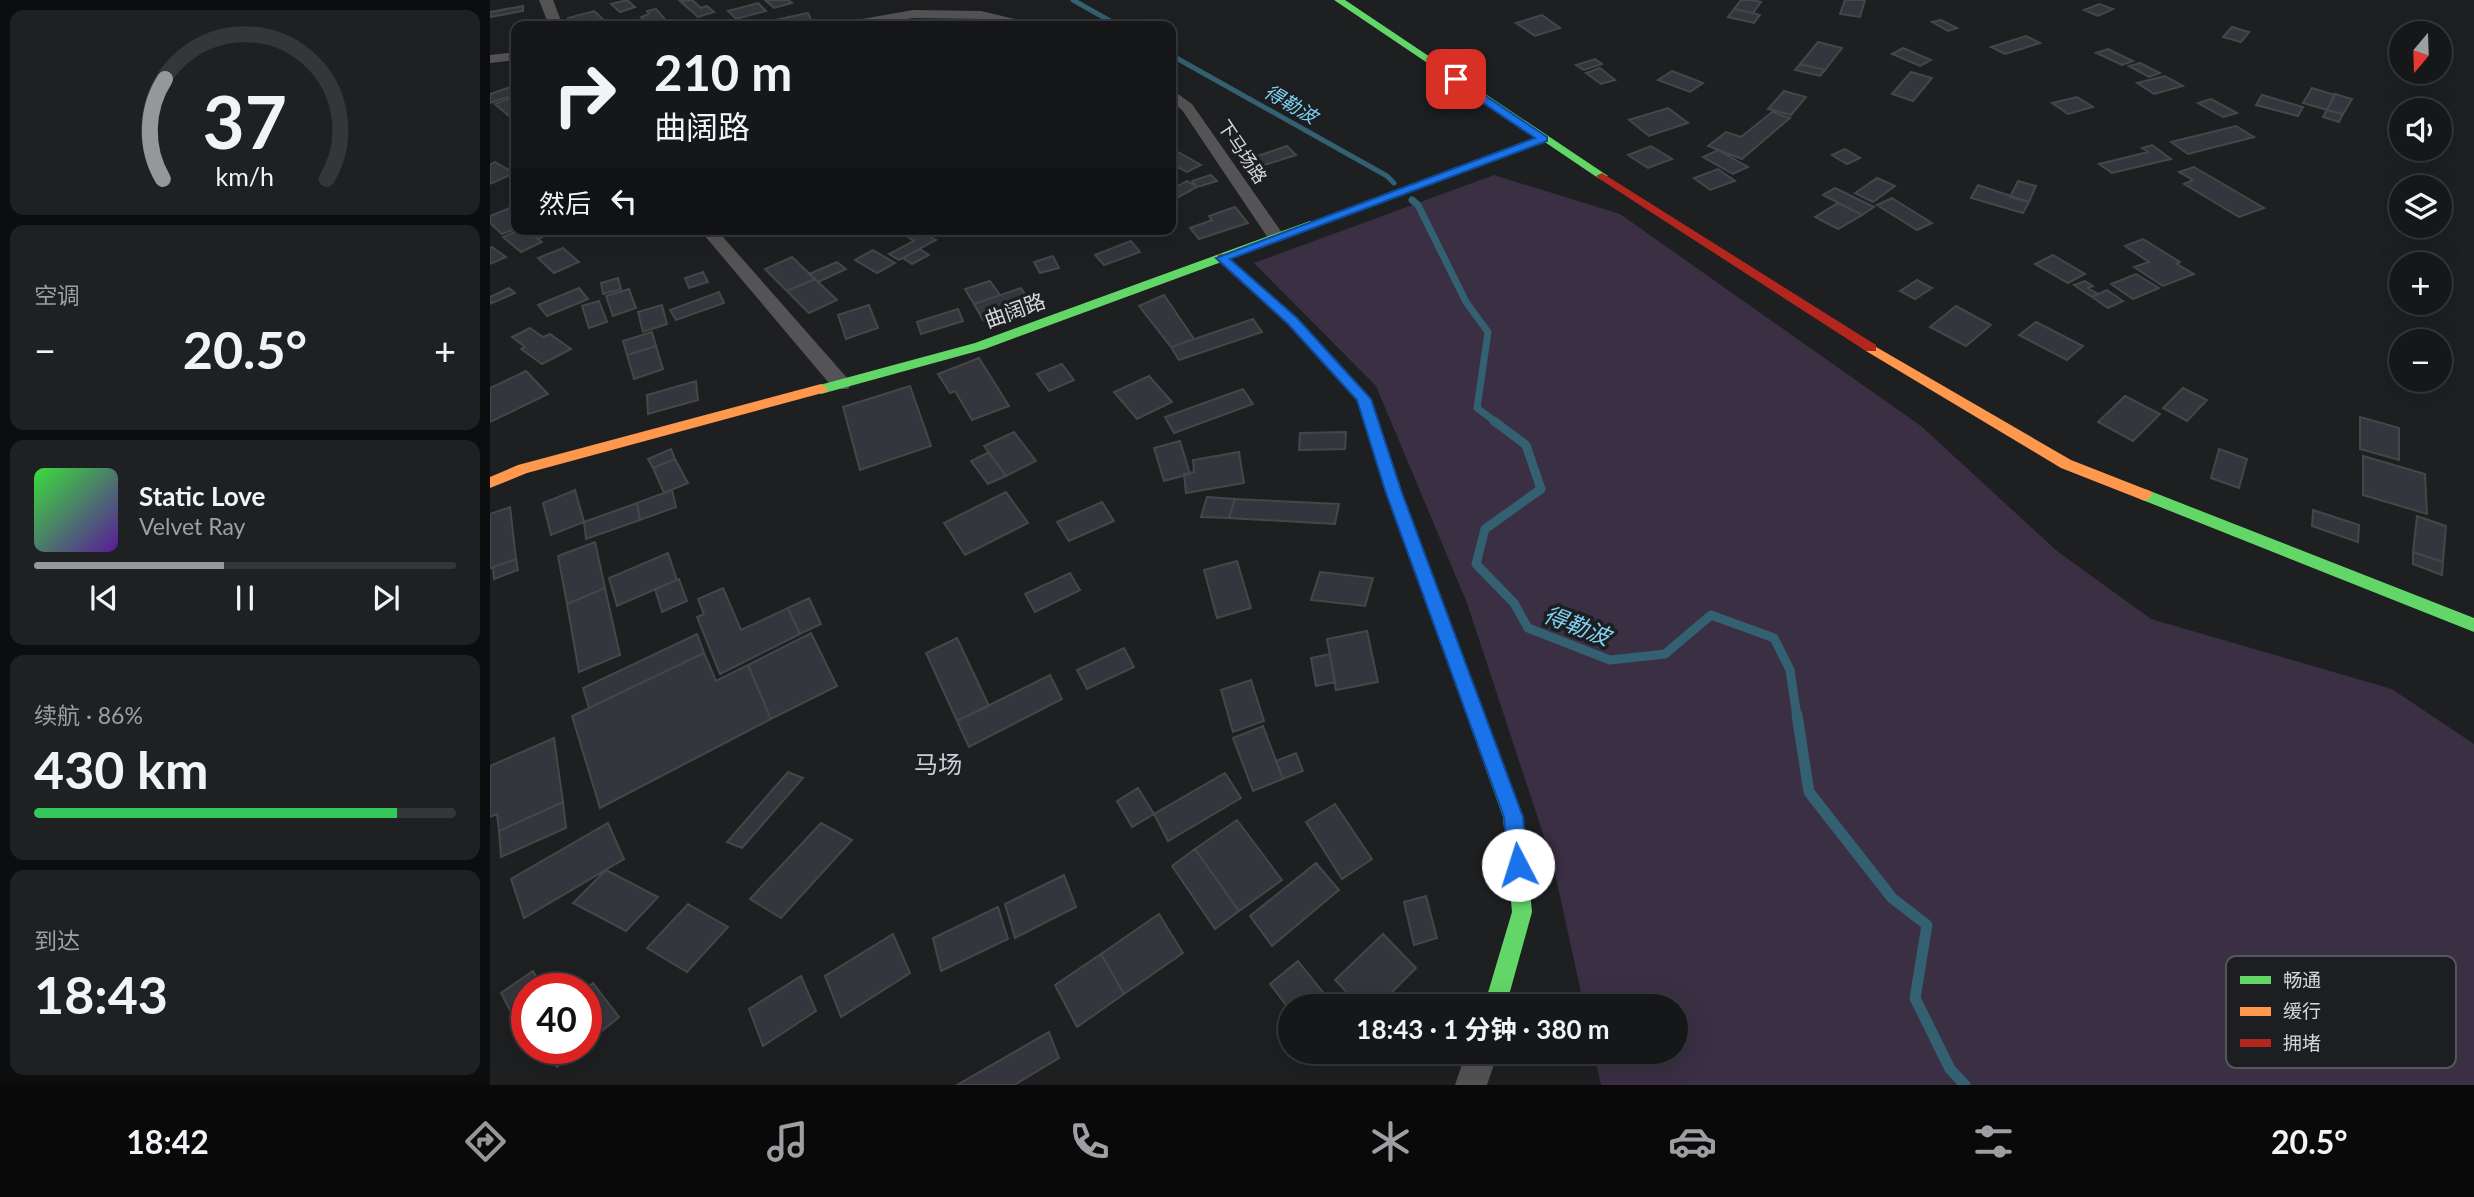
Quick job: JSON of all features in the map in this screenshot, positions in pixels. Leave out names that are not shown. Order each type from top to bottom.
[{"type":"street","points":[[546,0],[554,21]]},
{"type":"street","points":[[1339,0],[1543,139],[1816,315],[2066,464],[2474,625]]},
{"type":"street","points":[[871,21],[913,13],[981,15],[1006,21]]},
{"type":"street","points":[[490,59],[511,57]]},
{"type":"street","name":"下马场路","points":[[1176,97],[1187,107],[1276,237]]},
{"type":"street","name":"曲阔路","points":[[490,483],[523,469],[980,346],[1543,139]]},
{"type":"street","points":[[712,235],[841,384]]},
{"type":"street","points":[[1222,258],[1292,321],[1364,399],[1394,493],[1513,817],[1522,912],[1498,994]]},
{"type":"street","points":[[1471,1085],[1478,1064]]},
{"type":"shaded area","points":[[1494,175],[1620,214],[1921,426],[2057,551],[2151,619],[2392,689],[2474,744],[2474,1085],[1601,1085],[1596,1064],[1688,1064],[1688,994],[1581,994],[1553,864],[1467,603],[1376,386],[1254,263]]},
{"type":"building","points":[[627,0],[635,7],[620,12],[611,4]]},
{"type":"building","points":[[692,0],[701,8],[707,6],[714,12],[698,17],[680,1]]},
{"type":"building","points":[[765,0],[788,0],[792,3],[774,8]]},
{"type":"building","points":[[1741,0],[1761,2],[1753,13],[1734,9]]},
{"type":"building","points":[[1845,0],[1865,0],[1860,17],[1840,14]]},
{"type":"building","points":[[758,3],[766,11],[736,19],[728,11]]},
{"type":"building","points":[[2099,4],[2113,9],[2098,16],[2084,10]]},
{"type":"building","points":[[523,6],[523,11],[490,17],[490,12]]},
{"type":"building","points":[[656,9],[666,21],[645,21],[641,17],[649,14],[647,11]]},
{"type":"building","points":[[1734,9],[1760,15],[1754,23],[1728,17]]},
{"type":"building","points":[[594,11],[604,20],[571,21],[568,18]]},
{"type":"building","points":[[808,13],[812,21],[770,21]]},
{"type":"building","points":[[1542,15],[1560,28],[1535,36],[1516,23]]},
{"type":"building","points":[[1941,20],[1957,28],[1948,31],[1932,22]]},
{"type":"building","points":[[2232,27],[2249,32],[2241,42],[2223,37]]},
{"type":"building","points":[[2026,36],[2040,43],[2005,54],[1991,47]]},
{"type":"building","points":[[1818,42],[1842,48],[1825,70],[1800,64]]},
{"type":"building","points":[[1903,48],[1931,60],[1920,66],[1892,54]]},
{"type":"building","points":[[2108,49],[2133,61],[2122,65],[2096,53]]},
{"type":"building","points":[[1595,59],[1602,64],[1584,70],[1576,65]]},
{"type":"building","points":[[2140,63],[2160,73],[2149,77],[2129,66]]},
{"type":"building","points":[[1800,64],[1825,70],[1820,76],[1795,70]]},
{"type":"building","points":[[1600,68],[1615,80],[1601,84],[1586,73]]},
{"type":"building","points":[[1672,71],[1703,83],[1690,92],[1658,80]]},
{"type":"building","points":[[1911,72],[1932,78],[1913,101],[1892,94]]},
{"type":"building","points":[[2165,76],[2183,86],[2154,94],[2137,83]]},
{"type":"building","points":[[511,87],[511,96],[490,103],[490,94]]},
{"type":"building","points":[[2312,88],[2335,95],[2327,110],[2303,103]]},
{"type":"building","points":[[1784,91],[1806,97],[1791,115],[1768,109]]},
{"type":"building","points":[[2335,94],[2352,99],[2343,114],[2327,110]]},
{"type":"building","points":[[2262,95],[2303,107],[2298,116],[2256,105]]},
{"type":"building","points":[[2077,97],[2093,107],[2068,114],[2052,103]]},
{"type":"building","points":[[511,98],[511,115],[509,116],[495,104]]},
{"type":"building","points":[[2211,99],[2237,113],[2223,117],[2198,103]]},
{"type":"building","points":[[1668,108],[1688,123],[1649,136],[1629,120]]},
{"type":"building","points":[[2327,110],[2343,114],[2339,122],[2323,117]]},
{"type":"building","points":[[1772,112],[1790,118],[1742,159],[1708,146],[1726,132],[1741,137]]},
{"type":"building","points":[[2236,126],[2254,137],[2188,154],[2171,142]]},
{"type":"building","points":[[2152,145],[2171,159],[2112,173],[2099,164],[2148,152],[2142,148]]},
{"type":"building","points":[[1287,146],[1296,155],[1258,167],[1249,159]]},
{"type":"building","points":[[1651,146],[1672,159],[1648,168],[1628,155]]},
{"type":"building","points":[[1845,149],[1860,158],[1847,164],[1832,155]]},
{"type":"building","points":[[1718,150],[1748,167],[1733,174],[1703,157]]},
{"type":"building","points":[[1176,153],[1201,165],[1187,172],[1176,166]]},
{"type":"building","points":[[495,162],[511,171],[511,174],[490,184],[490,165]]},
{"type":"building","points":[[2194,167],[2264,208],[2239,217],[2184,184],[2193,180],[2179,172]]},
{"type":"building","points":[[1718,169],[1735,181],[1710,190],[1694,178]]},
{"type":"building","points":[[1211,175],[1217,181],[1197,187],[1192,181]]},
{"type":"building","points":[[1877,178],[1895,186],[1873,202],[1855,193]]},
{"type":"building","points":[[1187,181],[1197,187],[1176,198],[1176,187]]},
{"type":"building","points":[[2018,181],[2036,186],[2029,202],[2010,197]]},
{"type":"building","points":[[1978,185],[2029,202],[2023,213],[1971,198]]},
{"type":"building","points":[[1835,188],[1874,207],[1862,215],[1823,195]]},
{"type":"building","points":[[1892,198],[1932,223],[1917,230],[1877,205]]},
{"type":"building","points":[[1838,203],[1862,215],[1838,229],[1815,217]]},
{"type":"building","points":[[511,207],[511,231],[502,234],[490,223],[490,216]]},
{"type":"building","points":[[1235,207],[1248,223],[1199,239],[1190,228],[1212,220],[1209,216]]},
{"type":"building","points":[[511,234],[533,235],[542,242],[521,252],[503,237]]},
{"type":"building","points":[[927,235],[936,240],[899,260],[889,254],[914,241],[908,237]]},
{"type":"building","points":[[2143,239],[2194,274],[2163,286],[2134,267],[2149,262],[2125,246]]},
{"type":"building","points":[[1131,241],[1140,252],[1104,265],[1095,255]]},
{"type":"building","points":[[492,247],[506,257],[490,264]]},
{"type":"building","points":[[563,248],[579,262],[554,273],[538,258]]},
{"type":"building","points":[[920,249],[929,255],[912,264],[903,258]]},
{"type":"building","points":[[873,250],[895,263],[877,273],[855,260]]},
{"type":"building","points":[[2053,255],[2085,274],[2068,283],[2035,264]]},
{"type":"building","points":[[1053,256],[1059,268],[1040,273],[1034,262]]},
{"type":"building","points":[[792,257],[815,279],[787,291],[765,269]]},
{"type":"building","points":[[837,262],[846,269],[818,282],[809,274]]},
{"type":"building","points":[[703,272],[708,282],[689,288],[685,278]]},
{"type":"building","points":[[2136,274],[2159,288],[2133,299],[2111,284]]},
{"type":"building","points":[[618,278],[621,289],[603,294],[601,283]]},
{"type":"building","points":[[815,279],[837,300],[809,313],[787,291]]},
{"type":"building","points":[[1917,280],[1932,288],[1915,299],[1900,291]]},
{"type":"building","points":[[990,281],[1000,295],[974,304],[965,289]]},
{"type":"building","points":[[2085,281],[2093,286],[2088,288],[2098,294],[2092,297],[2074,285]]},
{"type":"building","points":[[509,288],[515,293],[490,304],[490,297]]},
{"type":"building","points":[[579,288],[588,299],[547,316],[538,305]]},
{"type":"building","points":[[1021,288],[1031,303],[983,320],[974,304]]},
{"type":"building","points":[[629,289],[636,308],[613,316],[606,296]]},
{"type":"building","points":[[2107,290],[2123,301],[2108,308],[2092,297]]},
{"type":"building","points":[[719,292],[724,303],[676,320],[670,310]]},
{"type":"building","points":[[1164,295],[1194,339],[1171,347],[1139,306]]},
{"type":"building","points":[[599,301],[607,322],[589,328],[582,306]]},
{"type":"building","points":[[662,305],[667,324],[643,332],[638,312]]},
{"type":"building","points":[[869,305],[878,328],[846,339],[838,315]]},
{"type":"building","points":[[1956,306],[1991,325],[1966,346],[1930,327]]},
{"type":"building","points":[[958,309],[963,321],[921,334],[917,322]]},
{"type":"building","points":[[1253,319],[1262,332],[1179,360],[1171,347]]},
{"type":"building","points":[[2036,322],[2083,346],[2067,360],[2019,335]]},
{"type":"building","points":[[530,328],[543,337],[550,334],[571,349],[542,364],[521,349],[525,347],[512,337]]},
{"type":"building","points":[[652,332],[656,346],[627,355],[623,341]]},
{"type":"building","points":[[656,346],[663,369],[634,379],[627,355]]},
{"type":"building","points":[[979,358],[1009,406],[972,420],[955,391],[950,393],[938,374]]},
{"type":"building","points":[[1062,364],[1074,380],[1049,391],[1037,374]]},
{"type":"building","points":[[526,371],[548,394],[490,422],[490,388]]},
{"type":"building","points":[[1149,376],[1172,402],[1137,419],[1114,392]]},
{"type":"building","points":[[696,381],[698,400],[648,414],[647,395]]},
{"type":"building","points":[[910,386],[931,446],[860,470],[843,407]]},
{"type":"building","points":[[2183,388],[2207,400],[2187,421],[2163,408]]},
{"type":"building","points":[[1243,389],[1253,404],[1174,433],[1165,417]]},
{"type":"building","points":[[2125,396],[2160,414],[2133,441],[2098,422]]},
{"type":"building","points":[[2360,417],[2399,428],[2399,460],[2360,449]]},
{"type":"building","points":[[1014,432],[1036,461],[1006,476],[984,446]]},
{"type":"building","points":[[1346,432],[1345,449],[1299,450],[1300,433]]},
{"type":"building","points":[[1180,441],[1190,474],[1164,481],[1154,448]]},
{"type":"building","points":[[671,449],[675,459],[653,468],[648,459]]},
{"type":"building","points":[[2219,449],[2247,459],[2239,488],[2211,478]]},
{"type":"building","points":[[989,452],[1006,476],[988,484],[971,461]]},
{"type":"building","points":[[1239,452],[1244,483],[1186,493],[1184,474],[1194,472],[1193,460]]},
{"type":"building","points":[[2363,456],[2425,474],[2427,514],[2363,495]]},
{"type":"building","points":[[675,459],[688,483],[664,493],[653,468]]},
{"type":"building","points":[[575,490],[584,522],[551,535],[543,503]]},
{"type":"building","points":[[672,490],[676,507],[640,520],[637,503]]},
{"type":"building","points":[[1006,492],[1028,523],[965,555],[944,523]]},
{"type":"building","points":[[1207,497],[1235,499],[1229,518],[1201,517]]},
{"type":"building","points":[[1235,499],[1339,504],[1335,524],[1229,518]]},
{"type":"building","points":[[1102,502],[1114,521],[1069,541],[1057,522]]},
{"type":"building","points":[[637,503],[640,520],[586,539],[584,522]]},
{"type":"building","points":[[510,507],[516,559],[490,568],[490,514]]},
{"type":"building","points":[[2313,510],[2359,525],[2358,542],[2312,526]]},
{"type":"building","points":[[2417,516],[2446,526],[2443,562],[2413,552]]},
{"type":"building","points":[[595,542],[605,588],[567,604],[558,556]]},
{"type":"building","points":[[2413,552],[2443,562],[2442,575],[2413,564]]},
{"type":"building","points":[[668,553],[677,580],[617,606],[609,578]]},
{"type":"building","points":[[516,559],[518,570],[494,579],[493,567]]},
{"type":"building","points":[[1237,561],[1251,608],[1217,618],[1204,570]]},
{"type":"building","points":[[1320,572],[1373,578],[1365,606],[1311,600]]},
{"type":"building","points":[[1070,573],[1080,590],[1035,612],[1025,594]]},
{"type":"building","points":[[679,579],[687,601],[662,612],[655,589]]},
{"type":"building","points":[[605,588],[620,655],[579,672],[567,604]]},
{"type":"building","points":[[723,588],[741,630],[788,608],[800,634],[720,674],[697,617],[704,614],[698,599]]},
{"type":"building","points":[[809,598],[821,624],[800,634],[788,608]]},
{"type":"building","points":[[1367,631],[1378,682],[1336,690],[1327,639]]},
{"type":"building","points":[[811,633],[837,686],[771,719],[748,665]]},
{"type":"building","points":[[697,634],[704,653],[589,708],[583,688]]},
{"type":"building","points":[[957,638],[989,706],[957,721],[926,653]]},
{"type":"building","points":[[1124,648],[1134,667],[1087,689],[1077,670]]},
{"type":"building","points":[[704,653],[716,681],[748,665],[771,719],[600,808],[572,716]]},
{"type":"building","points":[[1330,654],[1335,682],[1316,686],[1311,658]]},
{"type":"building","points":[[1050,675],[1062,699],[969,747],[957,721]]},
{"type":"building","points":[[1251,680],[1264,721],[1233,732],[1221,690]]},
{"type":"building","points":[[1263,726],[1283,779],[1253,791],[1233,738]]},
{"type":"building","points":[[554,738],[563,802],[499,831],[497,814],[490,817],[490,766]]},
{"type":"building","points":[[1296,753],[1303,771],[1283,779],[1276,761]]},
{"type":"building","points":[[788,772],[803,778],[742,848],[727,842]]},
{"type":"building","points":[[1225,773],[1241,798],[1168,841],[1154,814]]},
{"type":"building","points":[[1138,788],[1154,814],[1132,827],[1117,801]]},
{"type":"building","points":[[563,802],[566,828],[501,857],[499,831]]},
{"type":"building","points":[[1335,804],[1372,859],[1342,879],[1306,822]]},
{"type":"building","points":[[1237,820],[1282,880],[1239,911],[1195,849]]},
{"type":"building","points":[[608,823],[624,859],[524,918],[511,879]]},
{"type":"building","points":[[821,823],[852,840],[781,918],[750,899]]},
{"type":"building","points":[[1195,849],[1239,911],[1215,929],[1172,866]]},
{"type":"building","points":[[1316,863],[1339,890],[1272,946],[1250,916]]},
{"type":"building","points":[[606,870],[658,897],[626,931],[573,903]]},
{"type":"building","points":[[1064,875],[1076,907],[1015,938],[1005,904]]},
{"type":"building","points":[[1426,896],[1437,938],[1414,945],[1404,902]]},
{"type":"building","points":[[688,904],[728,927],[687,972],[647,948]]},
{"type":"building","points":[[998,907],[1008,939],[941,971],[933,938]]},
{"type":"building","points":[[1159,914],[1183,953],[1124,994],[1101,954]]},
{"type":"building","points":[[893,934],[910,973],[841,1017],[825,976]]},
{"type":"building","points":[[1383,934],[1416,968],[1390,994],[1348,994],[1335,980]]},
{"type":"building","points":[[1101,954],[1124,994],[1077,1027],[1055,985]]},
{"type":"building","points":[[1298,961],[1324,994],[1278,994],[1270,984]]},
{"type":"building","points":[[801,976],[816,1011],[763,1046],[749,1009]]},
{"type":"building","points":[[511,986],[511,1012],[501,993]]},
{"type":"building","points":[[602,995],[619,1017],[602,1031]]},
{"type":"building","points":[[1049,1032],[1059,1058],[1014,1085],[957,1085]]},
{"type":"waterway","name":"得勒波","points":[[1073,0],[1110,21]]},
{"type":"waterway","name":"得勒波","points":[[1176,58],[1387,176],[1394,183]]},
{"type":"waterway","name":"得勒波","points":[[1412,200],[1418,205],[1466,302],[1488,332],[1477,408],[1497,423]]},
{"type":"waterway","name":"得勒波","points":[[1494,421],[1526,445],[1541,489],[1485,529],[1476,564],[1514,603],[1528,628],[1610,660],[1665,654],[1711,615],[1774,638],[1790,670],[1797,717]]},
{"type":"waterway","name":"得勒波","points":[[1797,715],[1809,792],[1892,898],[1927,925],[1915,998],[1950,1069],[1965,1085]]},
{"type":"traffic: fast","points":[[1339,0],[1602,176]]},
{"type":"traffic: fast","points":[[821,389],[980,346],[1310,225]]},
{"type":"traffic: fast","points":[[2145,495],[2474,625]]},
{"type":"traffic: fast","points":[[1456,661],[1513,817],[1522,912],[1498,994]]},
{"type":"traffic: slow","points":[[1310,225],[1543,139]]},
{"type":"traffic: slow","points":[[1871,348],[2066,464],[2145,495]]},
{"type":"traffic: slow","points":[[490,483],[523,469],[821,389]]},
{"type":"traffic: jam","points":[[1602,176],[1871,348]]},
{"type":"traffic: jam","points":[[1222,258],[1292,321],[1364,399],[1394,493],[1456,661]]},
{"type":"district","name":"马场","points":[[938,765]]},
{"type":"route","points":[[1456,79],[1543,139],[1222,258],[1292,321],[1364,399],[1394,493],[1513,817],[1518,865]]}]
